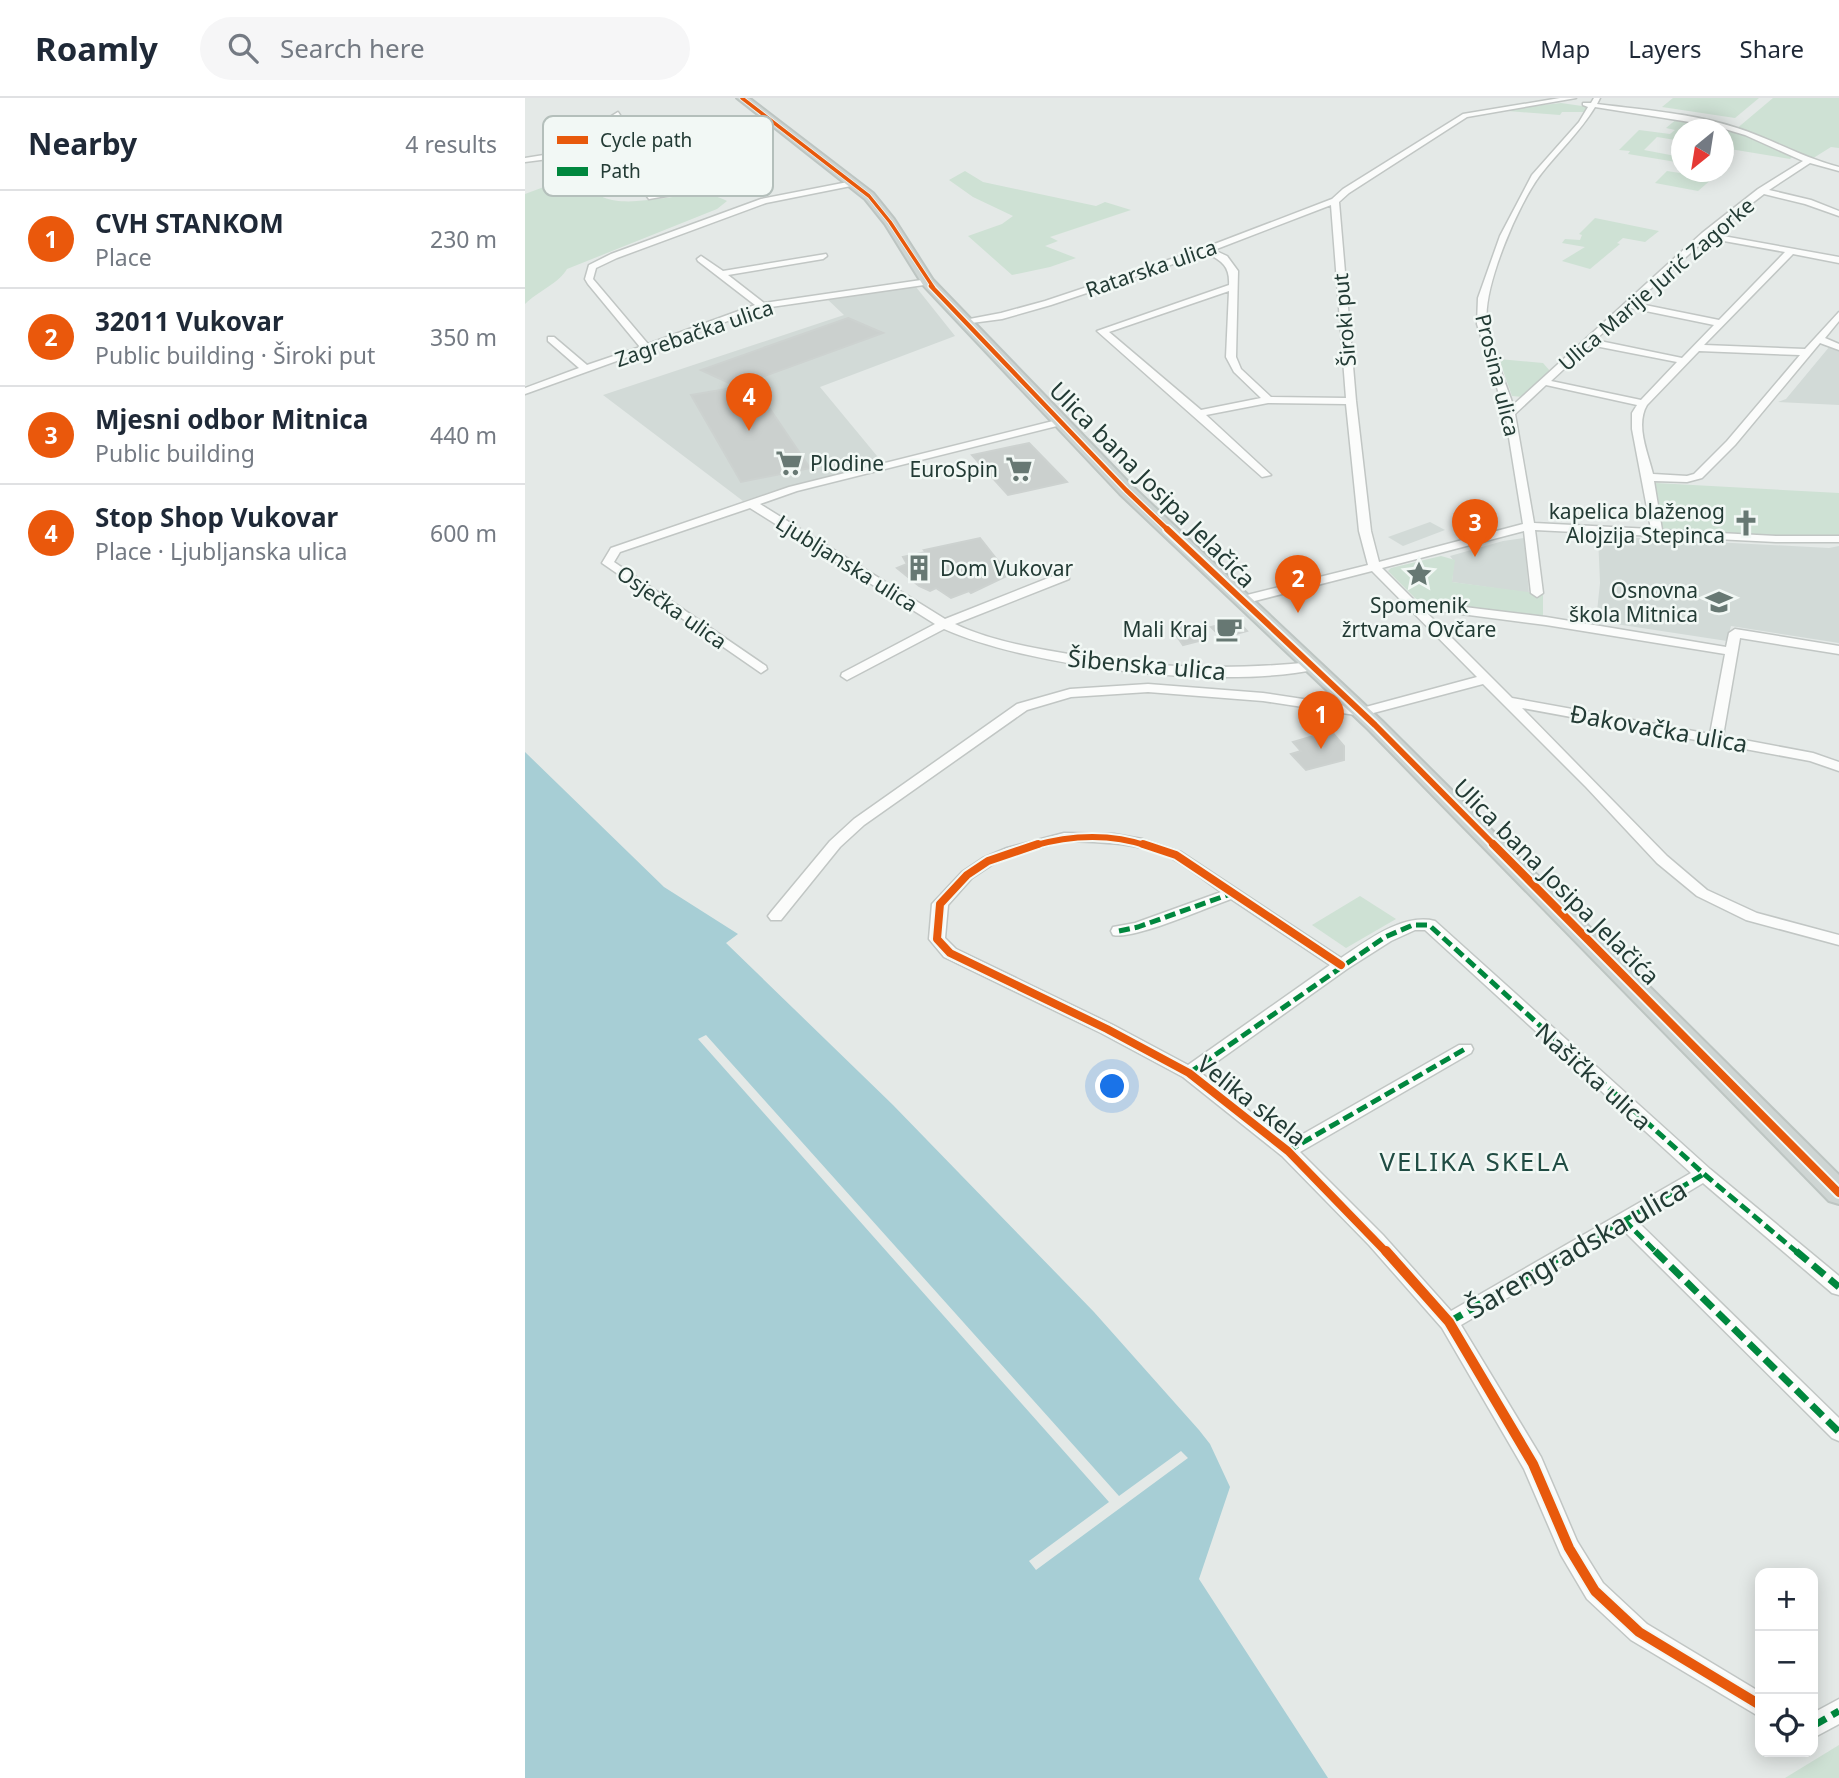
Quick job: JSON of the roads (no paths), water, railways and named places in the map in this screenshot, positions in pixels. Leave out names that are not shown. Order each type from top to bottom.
[{"type":"main road","name":"Ulica bana Josipa Jelačića","points":[[742,98],[764,116]]},
{"type":"main road","name":"Ulica bana Josipa Jelačića","points":[[775,125],[853,183],[884,213],[928,282],[1126,489],[1362,712],[1839,1193]]},
{"type":"street","points":[[1335,201],[1358,183],[1465,115],[1569,99],[1725,127],[1750,135],[1807,162],[1839,169]]},
{"type":"street","name":"Prosina ulica","points":[[1537,593],[1510,413],[1482,324],[1482,298],[1504,236],[1536,175],[1582,123],[1595,102]]},
{"type":"street","points":[[525,159],[543,158]]},
{"type":"street","name":"Ulica Marije Jurić Zagorke","points":[[1510,413],[1705,235],[1761,191],[1807,162]]},
{"type":"street","points":[[646,348],[592,284],[589,279],[592,267],[614,256],[764,201],[853,183]]},
{"type":"street","points":[[1761,191],[1808,202],[1839,214]]},
{"type":"street","points":[[649,197],[655,196]]},
{"type":"street","name":"Ratarska ulica","points":[[964,321],[1020,312],[1207,250],[1335,201]]},
{"type":"street","name":"Široki put","points":[[1335,201],[1351,401],[1365,530],[1374,568]]},
{"type":"street","points":[[1705,235],[1839,260]]},
{"type":"street","points":[[1207,250],[1230,264],[1234,271],[1230,341],[1233,363],[1268,400]]},
{"type":"street","points":[[1657,533],[1637,429],[1637,413],[1643,402],[1791,251]]},
{"type":"street","points":[[721,274],[823,256]]},
{"type":"street","points":[[701,260],[762,306]]},
{"type":"street","name":"Zagrebačka ulica","points":[[525,391],[762,306],[928,282]]},
{"type":"street","points":[[1235,286],[1102,331],[1266,475]]},
{"type":"street","points":[[1199,298],[1222,297],[1234,302]]},
{"type":"street","points":[[1630,305],[1720,323]]},
{"type":"street","points":[[1648,477],[1687,479],[1698,476],[1731,443],[1839,315]]},
{"type":"street","name":"Zagrebačka ulica","points":[[551,339],[587,370]]},
{"type":"street","points":[[1819,339],[1839,347]]},
{"type":"street","points":[[1589,342],[1685,361]]},
{"type":"street","points":[[1697,348],[1808,352]]},
{"type":"street","points":[[1544,382],[1643,402]]},
{"type":"street","points":[[1198,414],[1268,400],[1351,401]]},
{"type":"street","points":[[750,503],[804,486],[1061,422]]},
{"type":"street","name":"Ljubljanska ulica","points":[[750,503],[944,624]]},
{"type":"street","name":"Osječka ulica","points":[[750,503],[615,550],[608,563],[761,669]]},
{"type":"street","points":[[1243,600],[1529,526],[1776,539],[1839,539]]},
{"type":"street","points":[[1374,568],[1589,782],[1668,866],[1703,894],[1735,909],[1839,940]]},
{"type":"street","points":[[847,676],[944,624],[1065,576]]},
{"type":"street","points":[[1412,604],[1546,621],[1730,651]]},
{"type":"street","name":"Šibenska ulica","points":[[944,624],[974,638],[1112,666],[1259,673],[1313,666]]},
{"type":"street","points":[[1716,737],[1735,633],[1839,650]]},
{"type":"street","points":[[776,916],[835,844],[859,822],[1012,714],[1045,699],[1070,693],[1148,688],[1263,697],[1362,712],[1486,679]]},
{"type":"street","name":"Đakovačka ulica","points":[[1508,701],[1716,737],[1813,757],[1839,767]]},
{"type":"street","name":"Velika skela","points":[[1341,965],[1176,855],[1137,842],[1114,838],[1064,837],[1012,851],[988,861],[967,875],[940,904],[936,939],[950,953],[1107,1029],[1189,1073],[1287,1151],[1351,1214],[1448,1322],[1533,1464],[1569,1548],[1595,1591],[1639,1632],[1755,1702]]},
{"type":"street","points":[[1119,931],[1138,927],[1233,893]]},
{"type":"street","name":"Našička ulica","points":[[1341,965],[1399,930],[1413,925],[1429,925],[1704,1174],[1839,1287]]},
{"type":"street","points":[[1189,1073],[1341,965]]},
{"type":"street","name":"Velika skela","points":[[1287,1151],[1465,1049]]},
{"type":"street","name":"Šarengradska ulica","points":[[1448,1322],[1704,1174]]},
{"type":"street","points":[[1624,1220],[1839,1432]]},
{"type":"street","points":[[1818,1723],[1839,1711]]},
{"type":"water","points":[[525,752],[664,887],[738,934],[726,943],[893,1105],[1094,1312],[1210,1444],[1230,1487],[1199,1579],[1328,1778],[525,1778]]},
{"type":"place","name":"Stop Shop Vukovar","points":[[749,431]]},
{"type":"place","name":"Plodine","points":[[789,463]]},
{"type":"place","name":"EuroSpin","points":[[1019,469]]},
{"type":"place","name":"kapelica blaženog Alojzija Stepinca","points":[[1746,523]]},
{"type":"place","name":"Mjesni odbor Mitnica","points":[[1475,557]]},
{"type":"place","name":"Dom Vukovar","points":[[919,568]]},
{"type":"place","name":"Spomenik žrtvama Ovčare","points":[[1419,574]]},
{"type":"place","name":"Osnovna škola Mitnica","points":[[1719,602]]},
{"type":"place","name":"32011 Vukovar","points":[[1298,613]]},
{"type":"place","name":"Mali Kraj","points":[[1229,629]]},
{"type":"place","name":"CVH STANKOM","points":[[1321,749]]},
{"type":"district","name":"VELIKA SKELA","points":[[1475,1161]]}]
